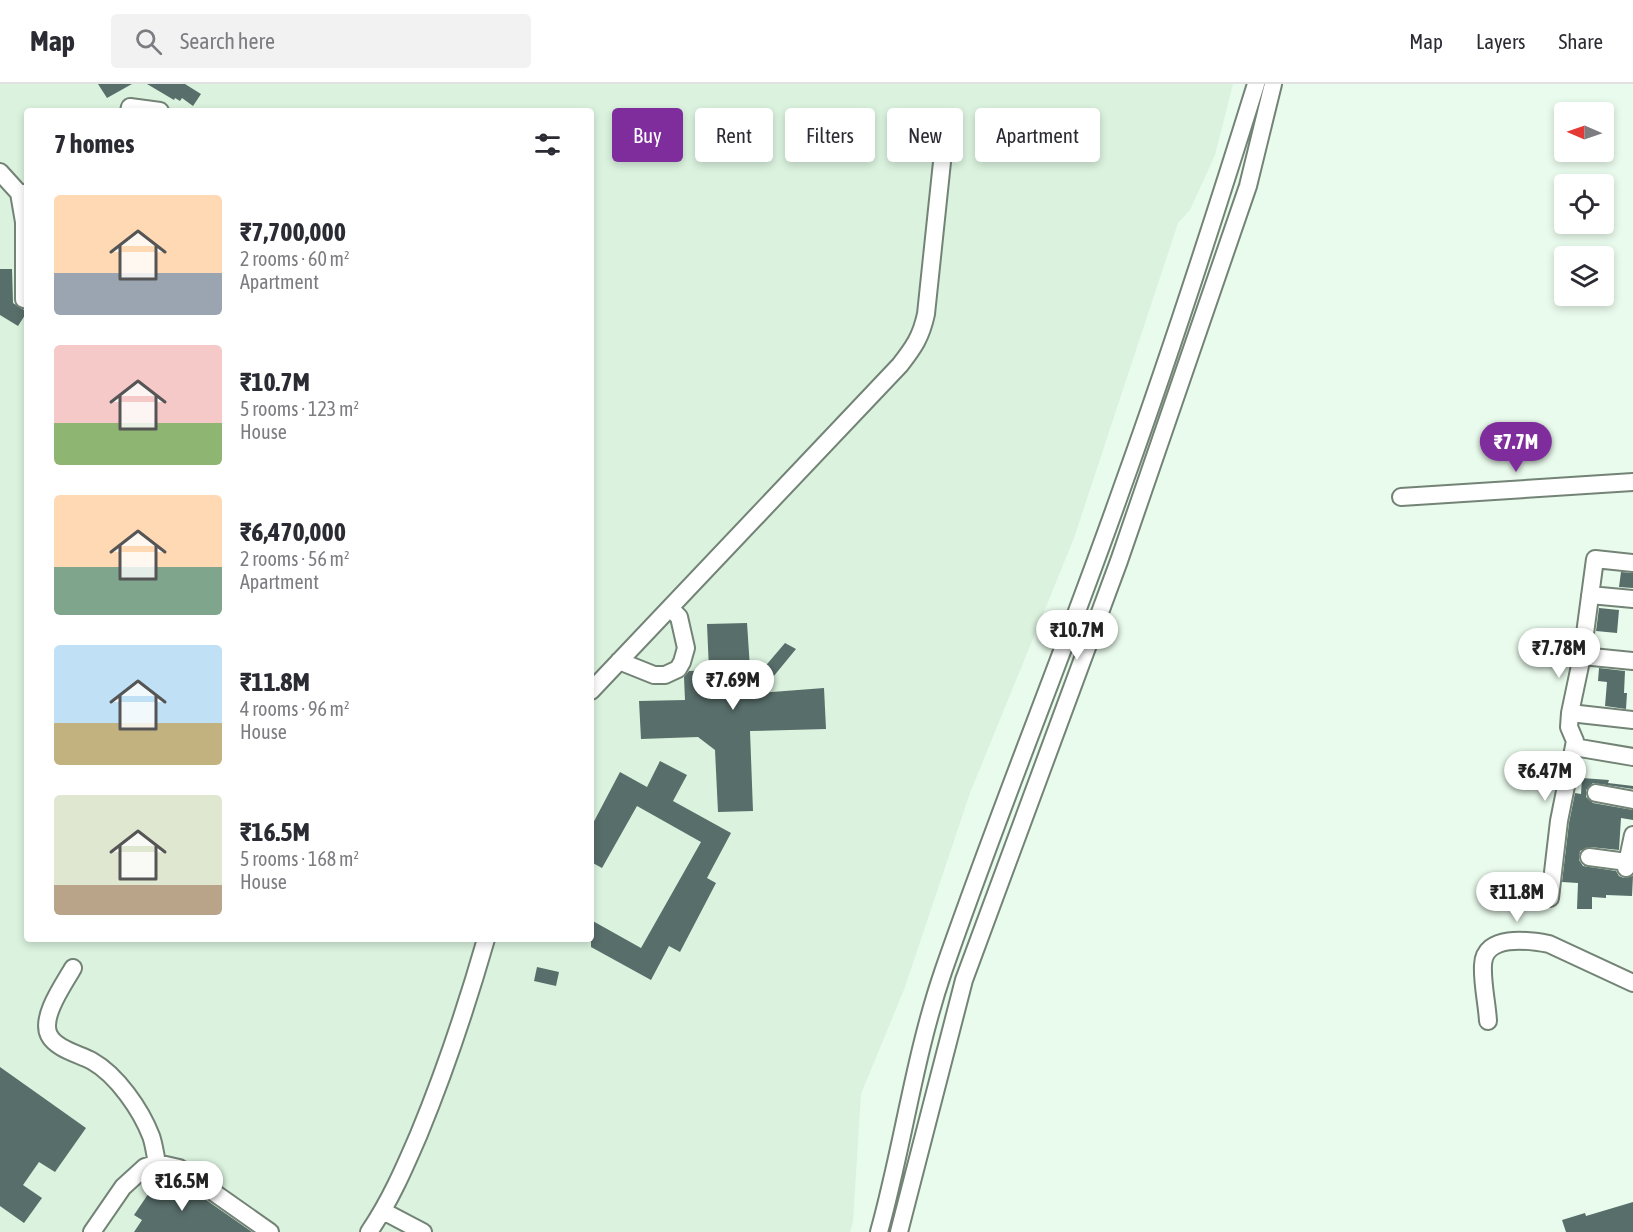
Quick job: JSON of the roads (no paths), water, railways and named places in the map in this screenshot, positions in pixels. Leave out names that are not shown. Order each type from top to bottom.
[{"type":"street","points":[[879,1232],[893,1182],[918,1059],[942,975],[1123,487],[1228,175],[1256,84]]},
{"type":"street","points":[[899,1232],[964,980],[1119,561],[1248,186],[1273,84]]},
{"type":"street","points":[[594,688],[900,365],[917,344],[926,315],[942,162]]},
{"type":"street","points":[[0,172],[23,193],[24,299]]},
{"type":"street","points":[[1401,498],[1633,482]]},
{"type":"street","points":[[1550,898],[1559,821],[1574,747],[1574,736],[1569,727],[1570,713],[1595,559],[1633,563]]},
{"type":"street","points":[[1590,595],[1633,599]]},
{"type":"street","points":[[619,661],[654,675],[665,675],[678,669],[686,648],[679,617],[669,608]]},
{"type":"street","points":[[1581,656],[1633,661]]},
{"type":"street","points":[[1570,713],[1633,720]]},
{"type":"street","points":[[1574,747],[1633,757]]},
{"type":"street","points":[[1596,793],[1633,800]]},
{"type":"street","points":[[1590,856],[1627,865],[1633,835]]},
{"type":"street","points":[[1488,1021],[1483,965],[1486,953],[1497,944],[1514,940],[1549,944],[1633,983]]},
{"type":"street","points":[[369,1232],[396,1189],[434,1099],[485,942]]},
{"type":"street","points":[[74,968],[57,996],[47,1019],[49,1035],[58,1045],[94,1062],[117,1080],[151,1136],[157,1163]]},
{"type":"street","points":[[92,1232],[123,1187],[145,1167],[157,1163],[180,1168],[270,1232]]},
{"type":"street","points":[[383,1211],[423,1232]]}]
